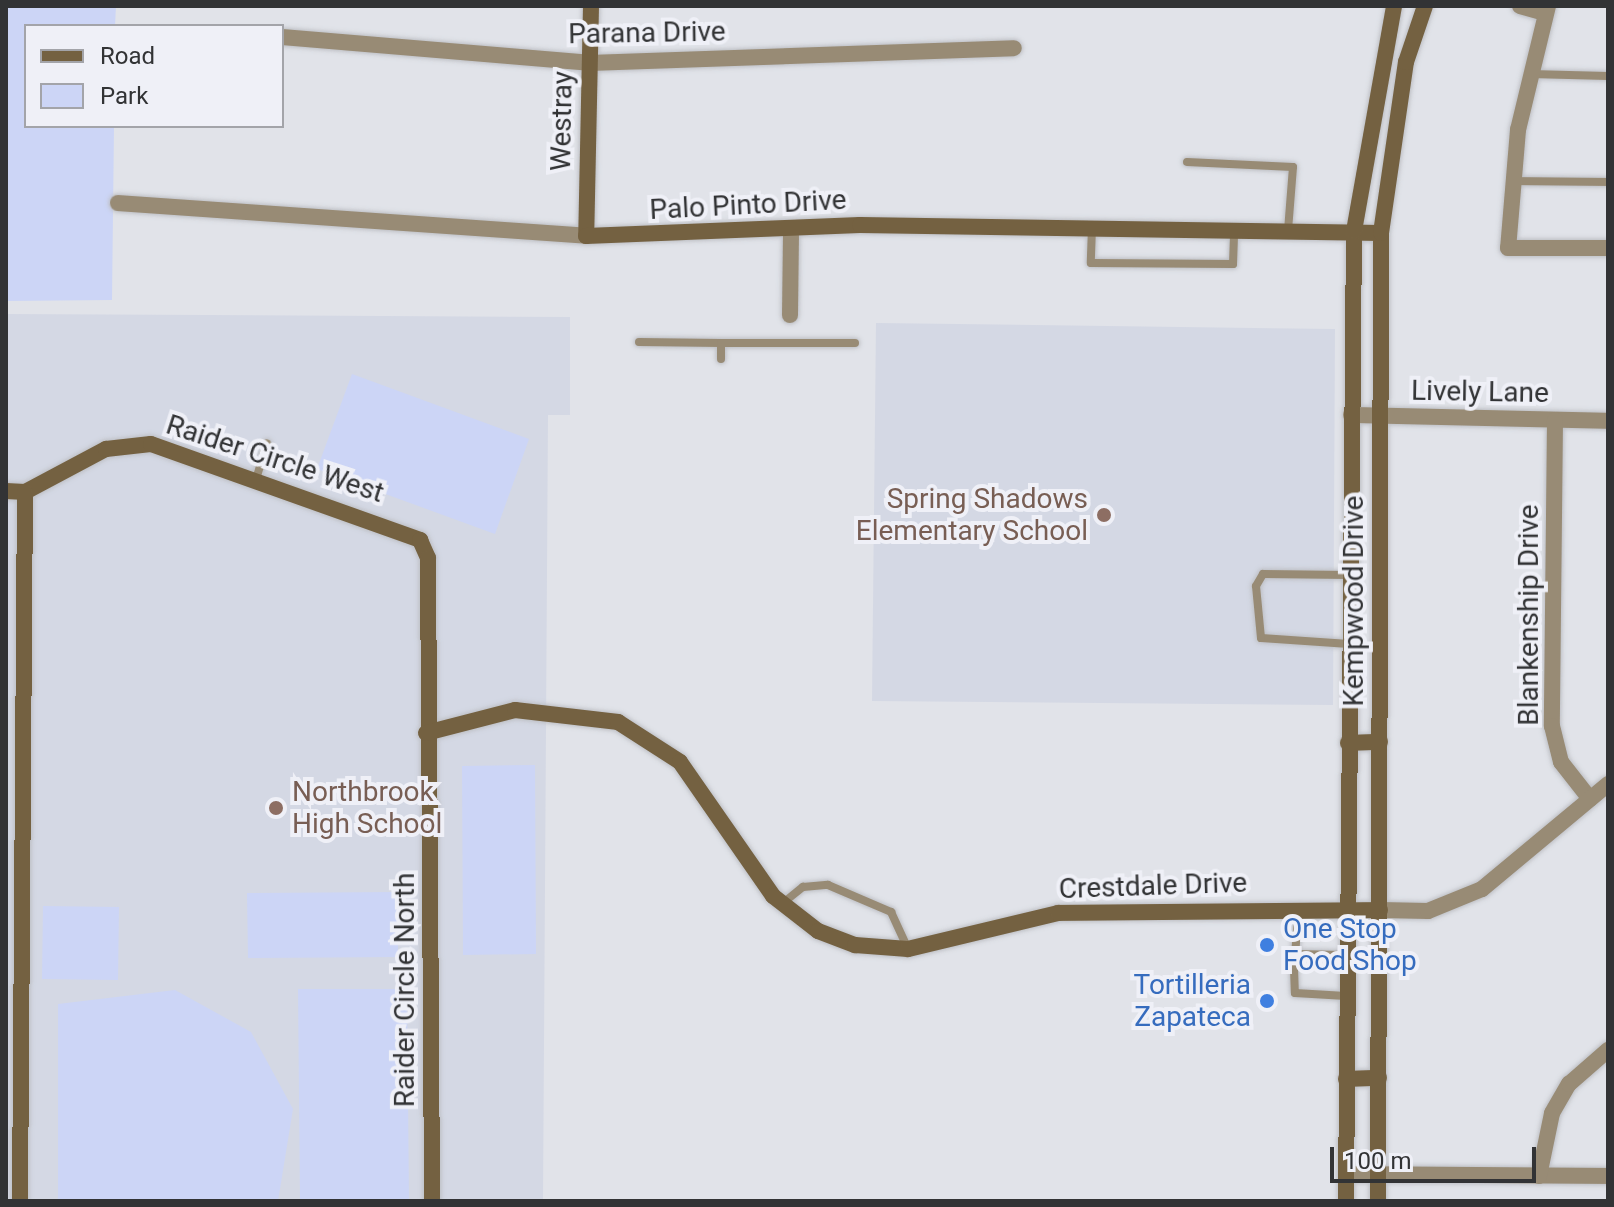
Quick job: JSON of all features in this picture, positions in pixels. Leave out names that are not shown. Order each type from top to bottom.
[{"type":"street","name":"Westray","points":[[586,236],[591,6]]},
{"type":"street","name":"Kempwood Drive","points":[[1346,1201],[1344,955],[1354,231],[1394,6]]},
{"type":"street","name":"Kempwood Drive","points":[[1378,1201],[1381,233],[1406,62],[1425,6]]},
{"type":"street","points":[[1520,6],[1546,10],[1529,74],[1510,181],[1508,248],[1608,248]]},
{"type":"street","name":"Parana Drive","points":[[284,37],[589,63],[1014,48]]},
{"type":"street","name":"Palo Pinto Drive","points":[[118,203],[586,236],[791,231],[860,225],[1381,233]]},
{"type":"street","points":[[790,315],[791,231]]},
{"type":"street","name":"Lively Lane","points":[[1351,415],[1608,421]]},
{"type":"street","name":"Blankenship Drive","points":[[1555,420],[1552,726],[1561,762],[1590,799]]},
{"type":"street","name":"Raider Circle West","points":[[25,492],[80,460],[131,444],[186,451],[420,540]]},
{"type":"street","points":[[6,491],[25,492],[20,1201]]},
{"type":"street","name":"Raider Circle North","points":[[420,540],[428,558],[426,733],[432,1201]]},
{"type":"street","points":[[1349,578],[1380,580]]},
{"type":"street","name":"Crestdale Drive","points":[[426,733],[515,710],[618,722],[680,762],[782,904],[818,931],[855,945],[908,949],[1058,913],[1299,909],[1428,911],[1482,889],[1608,784]]},
{"type":"street","points":[[1348,743],[1380,742]]},
{"type":"street","points":[[1539,1176],[1552,1113],[1569,1084],[1608,1050]]},
{"type":"street","points":[[1346,1079],[1379,1078]]},
{"type":"street","points":[[1346,1174],[1608,1176]]},
{"type":"lane","points":[[1529,74],[1608,76]]},
{"type":"lane","points":[[1187,162],[1293,167],[1288,230]]},
{"type":"lane","points":[[1510,181],[1608,182]]},
{"type":"lane","points":[[1092,227],[1091,263],[1233,264],[1234,229]]},
{"type":"lane","points":[[639,342],[855,343]]},
{"type":"lane","points":[[721,343],[721,359]]},
{"type":"lane","points":[[257,476],[267,444]]},
{"type":"lane","points":[[1349,578],[1263,574],[1256,586],[1261,638],[1349,644]]},
{"type":"lane","points":[[782,904],[803,887],[828,885],[891,912],[908,949]]},
{"type":"lane","points":[[1299,909],[1295,993],[1346,996]]},
{"type":"lane","points":[[1295,954],[1344,955]]},
{"type":"shaded area","name":"Northbrook High School","points":[[6,314],[570,317],[570,415],[548,415],[543,1201],[6,1201]]},
{"type":"shaded area","name":"Spring Shadows Elementary School","points":[[876,323],[1335,329],[1333,705],[872,701]]},
{"type":"green space","points":[[6,6],[116,6],[115,24],[24,24],[24,128],[114,128],[112,300],[6,301]]},
{"type":"green space","points":[[352,374],[529,439],[495,534],[317,469]]},
{"type":"green space","points":[[535,765],[536,954],[463,955],[462,766]]},
{"type":"green space","points":[[398,892],[398,957],[248,958],[247,893]]},
{"type":"green space","points":[[43,906],[119,907],[118,980],[42,979]]},
{"type":"green space","points":[[298,989],[407,989],[409,1201],[300,1201]]},
{"type":"green space","points":[[175,990],[251,1032],[293,1109],[278,1201],[58,1201],[58,1004]]},
{"type":"place","name":"Spring Shadows Elementary School","points":[[1104,515]]},
{"type":"place","name":"Northbrook High School","points":[[276,808]]},
{"type":"place","name":"One Stop Food Shop","points":[[1267,945]]},
{"type":"place","name":"Tortilleria Zapateca","points":[[1267,1001]]}]
